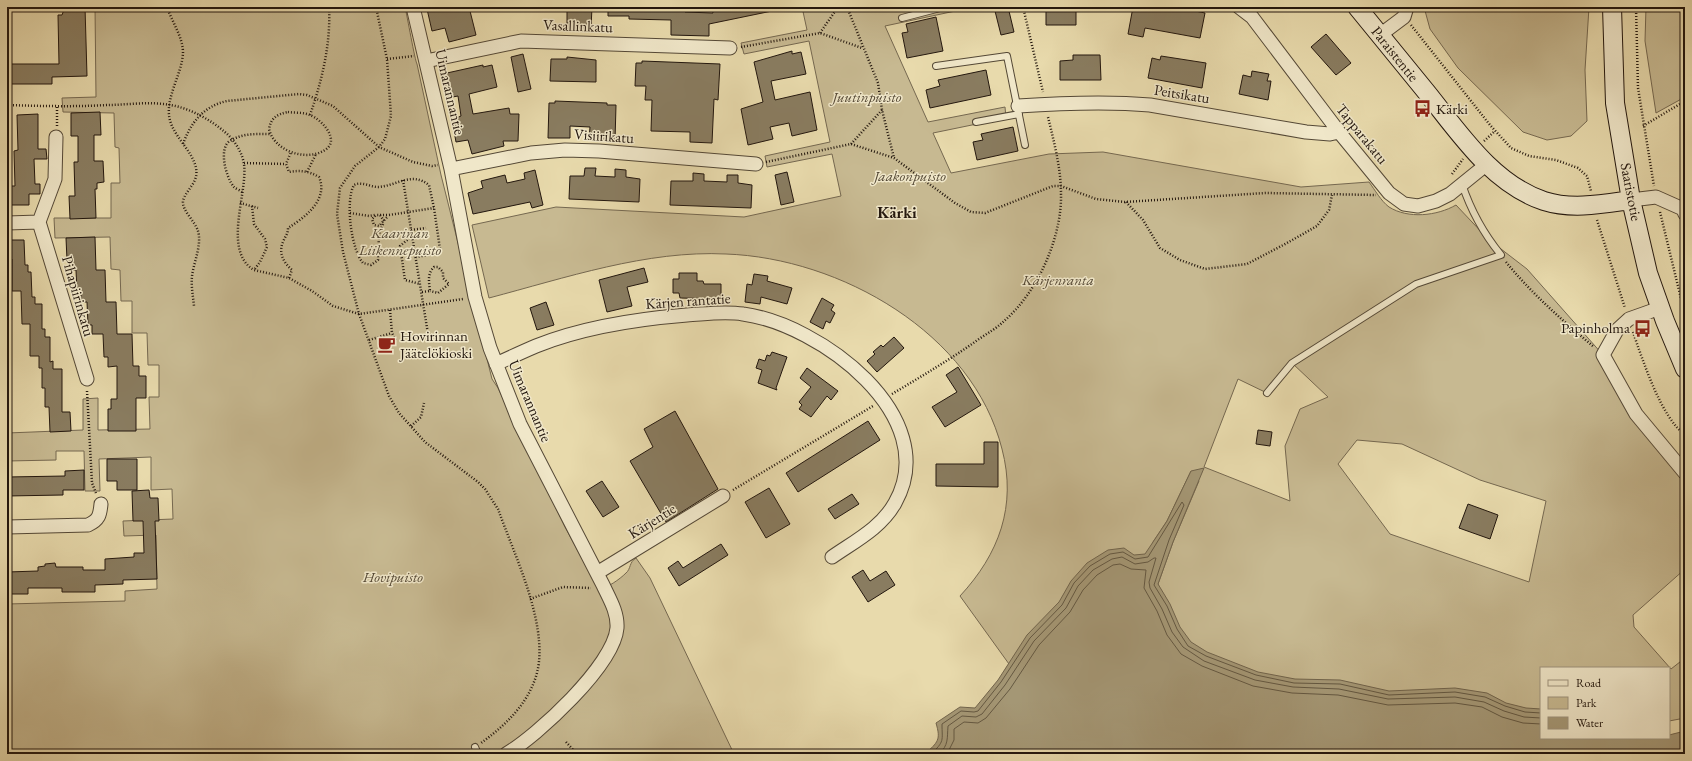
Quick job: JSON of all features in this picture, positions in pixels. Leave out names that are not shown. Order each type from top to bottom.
[{"type":"main road","name":"Paraistentie","points":[[1357,7],[1473,150],[1499,176],[1521,190],[1544,201],[1573,206],[1631,200]]},
{"type":"main road","name":"Saaristotie","points":[[1612,7],[1615,103],[1631,200],[1648,273],[1660,308],[1685,369]]},
{"type":"street","name":"Uimarannantie","points":[[414,7],[451,166],[475,297],[496,364],[520,424],[597,573],[614,608],[616,620],[617,629],[614,643],[575,696],[541,728],[506,754]]},
{"type":"street","name":"Tapparakatu","points":[[1239,7],[1252,17],[1339,132],[1389,192],[1404,204],[1418,206],[1436,201],[1450,194],[1487,164]]},
{"type":"street","points":[[1380,35],[1405,12]]},
{"type":"street","name":"Vasallinkatu","points":[[425,57],[521,41],[730,48]]},
{"type":"street","name":"Peitsikatu","points":[[1019,110],[1045,104],[1107,101],[1150,105],[1306,132],[1330,134],[1339,132]]},
{"type":"street","points":[[7,223],[39,222],[55,179],[56,137]]},
{"type":"street","name":"Visiirikatu","points":[[451,166],[531,153],[565,150],[599,151],[756,164]]},
{"type":"street","points":[[1631,200],[1656,197],[1683,209],[1685,214]]},
{"type":"street","name":"Pihapiirinkatu","points":[[39,222],[87,379]]},
{"type":"street","points":[[1660,308],[1629,319],[1617,330],[1604,355],[1636,414],[1685,473]]},
{"type":"street","name":"Kärjen rantatie","points":[[496,364],[536,346],[566,336],[603,327],[661,317],[724,313],[743,314],[784,325],[818,342],[851,366],[883,400],[893,414],[902,437],[905,464],[901,491],[886,517],[876,528],[832,557]]},
{"type":"street","name":"Kärjentie","points":[[597,573],[723,496]]},
{"type":"street","points":[[7,527],[88,524],[95,522],[100,516],[101,504]]},
{"type":"lane","points":[[902,18],[944,7]]},
{"type":"lane","points":[[936,66],[1007,56],[1025,146]]},
{"type":"lane","points":[[976,122],[1019,110]]},
{"type":"lane","points":[[1267,393],[1292,363],[1404,291],[1416,284],[1501,255],[1488,239],[1472,212],[1462,184]]},
{"type":"lane","points":[[475,747],[478,754]]},
{"type":"path","points":[[167,7],[182,43],[183,51],[180,70],[169,113],[171,124],[194,162],[196,169],[196,179],[183,202],[184,208],[198,230],[197,252],[192,285],[194,306]]},
{"type":"path","points":[[310,115],[316,98],[327,53],[329,7]]},
{"type":"path","points":[[376,7],[387,59],[391,116],[389,128],[385,139],[379,147],[349,172],[340,188],[337,214],[358,314],[389,396],[399,413],[425,442],[478,482],[498,509],[530,599],[538,628],[539,665],[535,682],[525,700],[513,717],[496,732],[475,747],[458,754]]},
{"type":"path","points":[[820,33],[838,7]]},
{"type":"path","points":[[847,7],[862,48],[870,59],[878,84],[882,110],[894,158]]},
{"type":"path","points":[[723,496],[962,351],[1004,321],[1030,292],[1049,254],[1054,237],[1061,196],[1061,186],[1056,151],[1023,7]]},
{"type":"path","points":[[1636,7],[1638,88],[1643,126],[1656,197],[1685,315]]},
{"type":"path","points":[[1405,12],[1496,131],[1511,148],[1528,156],[1556,160],[1582,171],[1587,176],[1598,225],[1642,359],[1671,422],[1685,435]]},
{"type":"path","points":[[730,48],[760,45],[820,33],[862,48]]},
{"type":"path","points":[[387,59],[425,57]]},
{"type":"path","points":[[183,144],[187,133],[199,116],[208,108],[227,101],[292,94],[307,95],[334,106],[379,147],[413,162],[432,166],[451,166]]},
{"type":"path","points":[[1643,126],[1685,101]]},
{"type":"path","points":[[7,105],[57,107],[170,105],[180,107],[199,116],[233,139],[244,163],[244,182],[240,203],[239,246],[242,259],[254,270],[289,278],[312,291],[333,306],[358,314],[475,297]]},
{"type":"path","points":[[56,137],[57,107]]},
{"type":"path","points":[[851,144],[882,110]]},
{"type":"path","points":[[288,112],[310,115],[324,125],[329,132],[331,138],[329,146],[325,150],[316,154],[301,155],[279,146],[270,134],[270,124],[278,115],[288,112]]},
{"type":"path","points":[[1449,178],[1465,156],[1496,131]]},
{"type":"path","points":[[242,192],[234,186],[226,168],[224,153],[226,146],[233,139],[253,134],[270,134]]},
{"type":"path","points":[[756,164],[851,144],[894,158],[947,198],[971,212],[985,213],[1053,186],[1061,186],[1096,199],[1125,202],[1265,193],[1370,196],[1389,192]]},
{"type":"path","points":[[289,278],[292,270],[283,259],[281,251],[282,244],[288,234],[288,228],[307,216],[314,207],[321,189],[318,177],[307,172],[289,172],[286,164],[291,152]]},
{"type":"path","points":[[307,172],[316,154]]},
{"type":"path","points":[[244,163],[286,164]]},
{"type":"path","points":[[389,215],[384,221],[379,234],[378,260],[371,265],[363,263],[356,252],[350,213],[351,190],[354,185],[358,183],[381,186],[415,178],[429,185],[440,249],[434,254],[416,257]]},
{"type":"path","points":[[403,180],[428,334]]},
{"type":"path","points":[[1125,202],[1143,220],[1160,248],[1180,260],[1205,269],[1247,264],[1317,226],[1329,210],[1332,195]]},
{"type":"path","points":[[240,203],[258,208]]},
{"type":"path","points":[[252,206],[254,224],[265,239],[267,247],[260,262],[254,270]]},
{"type":"path","points":[[350,213],[366,216],[389,215],[434,208]]},
{"type":"path","points":[[372,221],[376,215]]},
{"type":"path","points":[[380,215],[384,221]]},
{"type":"path","points":[[366,216],[372,221],[379,234]]},
{"type":"path","points":[[374,225],[379,226],[383,224]]},
{"type":"path","points":[[411,230],[426,228]]},
{"type":"path","points":[[412,236],[400,246],[405,280],[420,284]]},
{"type":"path","points":[[1501,255],[1520,279],[1557,316],[1604,355]]},
{"type":"path","points":[[422,292],[430,291],[438,293],[449,284],[443,278],[443,272],[438,267],[434,267],[431,270],[428,279],[430,291]]},
{"type":"path","points":[[390,310],[392,333],[396,341]]},
{"type":"path","points":[[369,340],[392,333]]},
{"type":"path","points":[[87,379],[92,483],[101,504]]},
{"type":"path","points":[[411,426],[421,416],[424,404]]},
{"type":"path","points":[[530,599],[563,587],[586,589],[594,588]]},
{"type":"path","points":[[566,742],[577,754]]},
{"type":"path","points":[[7,750],[50,754]]},
{"type":"green space","name":"Hovipuisto","points":[[95,7],[405,7],[441,175],[492,379],[498,388],[565,527],[599,590],[617,581],[623,576],[628,571],[632,561],[636,558],[650,578],[734,754],[7,754],[7,604],[125,601],[125,591],[157,589],[156,535],[124,536],[123,521],[173,519],[172,489],[151,490],[151,457],[99,459],[100,491],[85,491],[84,451],[56,451],[56,460],[7,461],[7,433],[83,430],[83,399],[98,398],[98,430],[150,429],[149,397],[159,397],[159,365],[148,365],[147,333],[132,333],[132,301],[121,301],[120,270],[111,269],[110,237],[55,238],[54,218],[111,218],[111,183],[120,183],[119,148],[115,147],[114,113],[63,112],[62,98],[96,97]]},
{"type":"green space","points":[[802,7],[974,7],[885,26],[928,122],[1005,107],[1006,118],[933,133],[951,173],[1049,154],[1103,152],[1301,187],[1369,182],[1386,205],[1397,211],[1414,215],[1440,212],[1456,205],[1488,239],[1527,269],[1603,355],[1636,414],[1685,473],[1685,569],[1633,615],[1634,627],[1669,667],[1540,667],[1540,739],[1613,754],[1219,754],[1158,584],[1173,542],[1199,481],[1191,471],[1167,521],[1153,542],[1129,609],[1004,672],[1009,664],[960,596],[974,580],[985,563],[1001,528],[1006,509],[1007,490],[1006,470],[1002,449],[986,407],[963,370],[932,337],[896,310],[856,287],[813,270],[769,259],[726,254],[666,256],[636,261],[577,274],[489,298],[472,225],[556,207],[744,217],[841,196],[832,154],[767,167],[765,156],[830,142],[809,41],[744,54],[741,43],[807,30]],"holes":[[[1292,363],[1328,397],[1300,409],[1285,446],[1290,501],[1204,467],[1238,379],[1267,393]],[[1357,440],[1402,444],[1480,480],[1546,501],[1529,582],[1390,534],[1338,464]]]},
{"type":"green space","points":[[1424,7],[1589,7],[1585,70],[1587,121],[1571,136],[1547,140],[1523,132],[1458,68],[1430,29]]},
{"type":"green space","points":[[1646,7],[1685,7],[1685,97],[1656,113],[1645,41]]},
{"type":"green space","points":[[1685,658],[1685,718],[1670,721],[1670,668],[1671,669]]},
{"type":"water","points":[[1204,468],[1173,542],[1158,584],[1170,604],[1180,627],[1191,642],[1207,652],[1258,672],[1295,679],[1340,680],[1389,691],[1455,688],[1487,693],[1506,703],[1526,708],[1540,709],[1540,739],[1670,739],[1670,735],[1685,731],[1685,754],[925,754],[936,743],[938,733],[936,723],[960,707],[975,708],[998,680],[1027,635],[1059,602],[1071,581],[1087,563],[1108,550],[1124,548],[1134,555],[1145,554],[1167,521],[1191,471]]},
{"type":"building","points":[[65,7],[85,7],[87,76],[52,77],[52,84],[7,84],[7,68],[11,68],[11,64],[59,64],[58,15],[62,15]]},
{"type":"building","points":[[437,7],[469,7],[476,35],[449,42],[445,28],[432,31],[427,9]]},
{"type":"building","points":[[567,7],[592,7],[591,28],[567,28]]},
{"type":"building","points":[[608,7],[685,8],[685,12],[713,13],[712,7],[771,7],[772,11],[709,24],[709,36],[671,35],[671,20],[629,19],[629,16],[608,16]]},
{"type":"building","points":[[994,7],[1008,7],[1014,32],[1001,35]]},
{"type":"building","points":[[1046,7],[1076,7],[1076,25],[1046,25]]},
{"type":"building","points":[[1133,7],[1176,7],[1205,13],[1200,38],[1145,28],[1143,37],[1128,34]]},
{"type":"building","points":[[936,17],[943,51],[907,58],[902,33],[908,32],[906,24]]},
{"type":"building","points":[[1326,34],[1351,63],[1336,75],[1311,47]]},
{"type":"building","points":[[792,51],[792,54],[801,52],[806,74],[771,81],[775,100],[810,92],[817,130],[792,136],[789,123],[770,127],[773,139],[748,145],[741,109],[763,102],[754,62]]},
{"type":"building","points":[[523,54],[531,89],[518,92],[511,57]]},
{"type":"building","points":[[1073,55],[1100,55],[1101,80],[1060,80],[1060,61],[1073,60]]},
{"type":"building","points":[[1161,56],[1206,63],[1202,88],[1148,78],[1152,58],[1160,60]]},
{"type":"building","points":[[567,57],[596,60],[596,82],[550,81],[551,59],[567,59]]},
{"type":"building","points":[[642,61],[720,64],[718,100],[714,99],[712,143],[690,142],[690,132],[651,131],[652,100],[645,100],[646,86],[635,86],[636,63],[642,63]]},
{"type":"building","points":[[483,65],[483,67],[492,65],[497,87],[469,94],[473,114],[509,108],[510,114],[519,114],[518,141],[503,141],[504,146],[472,154],[468,140],[456,142],[452,120],[461,116],[458,96],[447,98],[442,76],[447,73]]},
{"type":"building","points":[[986,70],[991,95],[930,108],[926,90],[940,86],[938,80]]},
{"type":"building","points":[[1252,71],[1269,74],[1267,81],[1271,81],[1268,100],[1239,94],[1243,75],[1251,77]]},
{"type":"building","points":[[555,101],[607,103],[607,105],[616,105],[615,141],[589,140],[590,127],[570,126],[570,138],[548,138],[549,103],[555,103]]},
{"type":"building","points":[[100,112],[101,135],[94,135],[94,161],[103,161],[104,182],[97,183],[97,189],[95,189],[96,218],[70,219],[69,196],[75,196],[74,162],[78,162],[78,136],[71,136],[71,113]]},
{"type":"building","points":[[38,114],[38,149],[46,149],[47,159],[34,159],[35,184],[40,184],[40,194],[29,194],[29,205],[9,205],[8,186],[15,186],[14,151],[18,150],[17,115]]},
{"type":"building","points":[[1013,127],[1018,151],[977,160],[973,142],[983,140],[981,134]]},
{"type":"building","points":[[585,168],[596,168],[595,176],[615,177],[615,169],[626,170],[626,177],[640,179],[639,202],[569,199],[570,176],[584,176]]},
{"type":"building","points":[[535,170],[543,205],[532,208],[530,202],[473,214],[468,193],[483,188],[481,181],[505,175],[507,183],[525,179],[524,173]]},
{"type":"building","points":[[787,172],[794,202],[781,205],[775,175]]},
{"type":"building","points":[[693,173],[704,174],[704,181],[727,182],[727,175],[738,175],[738,183],[752,185],[751,208],[670,205],[671,181],[693,181]]},
{"type":"building","points":[[95,237],[96,270],[105,270],[106,302],[116,302],[117,334],[132,334],[133,366],[139,366],[139,376],[146,376],[146,398],[136,398],[136,431],[108,431],[108,409],[111,409],[111,399],[117,399],[117,366],[108,367],[108,357],[104,357],[103,334],[92,334],[92,325],[88,325],[87,302],[81,302],[81,293],[77,293],[76,270],[71,270],[71,260],[67,260],[66,238]]},
{"type":"building","points":[[7,240],[24,240],[25,265],[28,265],[28,272],[31,272],[32,297],[35,297],[35,304],[42,304],[42,329],[45,329],[45,337],[50,337],[50,362],[53,361],[53,369],[62,369],[62,412],[70,412],[71,431],[50,432],[49,407],[45,407],[45,388],[42,388],[42,368],[39,368],[39,356],[30,356],[30,324],[22,324],[21,291],[12,291],[12,259],[7,259]]},
{"type":"building","points":[[644,268],[648,282],[627,287],[632,306],[607,312],[599,280]]},
{"type":"building","points":[[679,273],[697,273],[697,281],[703,281],[704,284],[721,284],[721,299],[680,298],[679,293],[673,293],[673,279],[679,279]]},
{"type":"building","points":[[754,274],[768,276],[767,281],[792,288],[787,304],[761,297],[760,304],[745,302],[747,284],[752,285]]},
{"type":"building","points":[[822,298],[834,305],[831,310],[835,313],[830,323],[826,321],[823,329],[810,322]]},
{"type":"building","points":[[546,302],[554,325],[537,330],[530,308]]},
{"type":"building","points":[[894,337],[904,348],[877,372],[867,361],[875,354],[873,352],[881,345],[883,347]]},
{"type":"building","points":[[772,352],[787,357],[776,388],[777,390],[758,383],[762,370],[756,368],[759,359],[765,361],[767,355],[770,356]]},
{"type":"building","points":[[958,367],[981,405],[945,427],[932,407],[957,392],[946,375]]},
{"type":"building","points":[[807,368],[838,391],[831,400],[827,396],[811,417],[799,409],[802,405],[799,402],[811,387],[800,378]]},
{"type":"building","points":[[675,411],[718,489],[666,522],[630,461],[653,447],[644,429]]},
{"type":"building","points":[[868,421],[880,440],[798,492],[786,473]]},
{"type":"building","points":[[1258,430],[1272,432],[1270,446],[1256,444]]},
{"type":"building","points":[[984,442],[998,442],[998,487],[936,486],[936,464],[984,464]]},
{"type":"building","points":[[107,459],[137,459],[137,490],[117,490],[117,481],[107,481]]},
{"type":"building","points":[[84,470],[84,490],[63,490],[63,495],[7,496],[7,477],[65,476],[65,471]]},
{"type":"building","points":[[602,481],[619,507],[603,517],[586,491]]},
{"type":"building","points":[[769,488],[790,524],[766,538],[745,502]]},
{"type":"building","points":[[149,490],[150,498],[158,498],[159,521],[155,521],[157,579],[123,580],[123,584],[95,585],[95,592],[62,592],[62,588],[28,588],[28,594],[7,594],[7,572],[38,571],[38,567],[45,566],[45,564],[55,563],[56,567],[83,567],[83,570],[105,570],[105,559],[134,557],[134,553],[144,553],[143,521],[133,521],[132,491]]},
{"type":"building","points":[[852,494],[859,504],[835,519],[828,509]]},
{"type":"building","points":[[1468,504],[1498,515],[1490,539],[1459,528]]},
{"type":"building","points":[[721,544],[728,555],[679,586],[668,568],[678,561],[683,568]]},
{"type":"building","points":[[863,570],[870,581],[886,571],[895,585],[868,602],[852,577]]},
{"type":"place","name":"Kärki","points":[[1423,109]]},
{"type":"place","name":"Papinholma","points":[[1643,328]]},
{"type":"place","name":"Hovirinnan Jäätelökioski","points":[[387,345]]},
{"type":"district","name":"Kärki","points":[[897,212]]},
{"type":"park label","name":"Juutinpuisto","points":[[867,97]]},
{"type":"park label","name":"Jaakonpuisto","points":[[910,176]]},
{"type":"park label","name":"Kaarinan Liikennepuisto","points":[[400,242]]},
{"type":"park label","name":"Kärjenranta","points":[[1058,280]]}]
